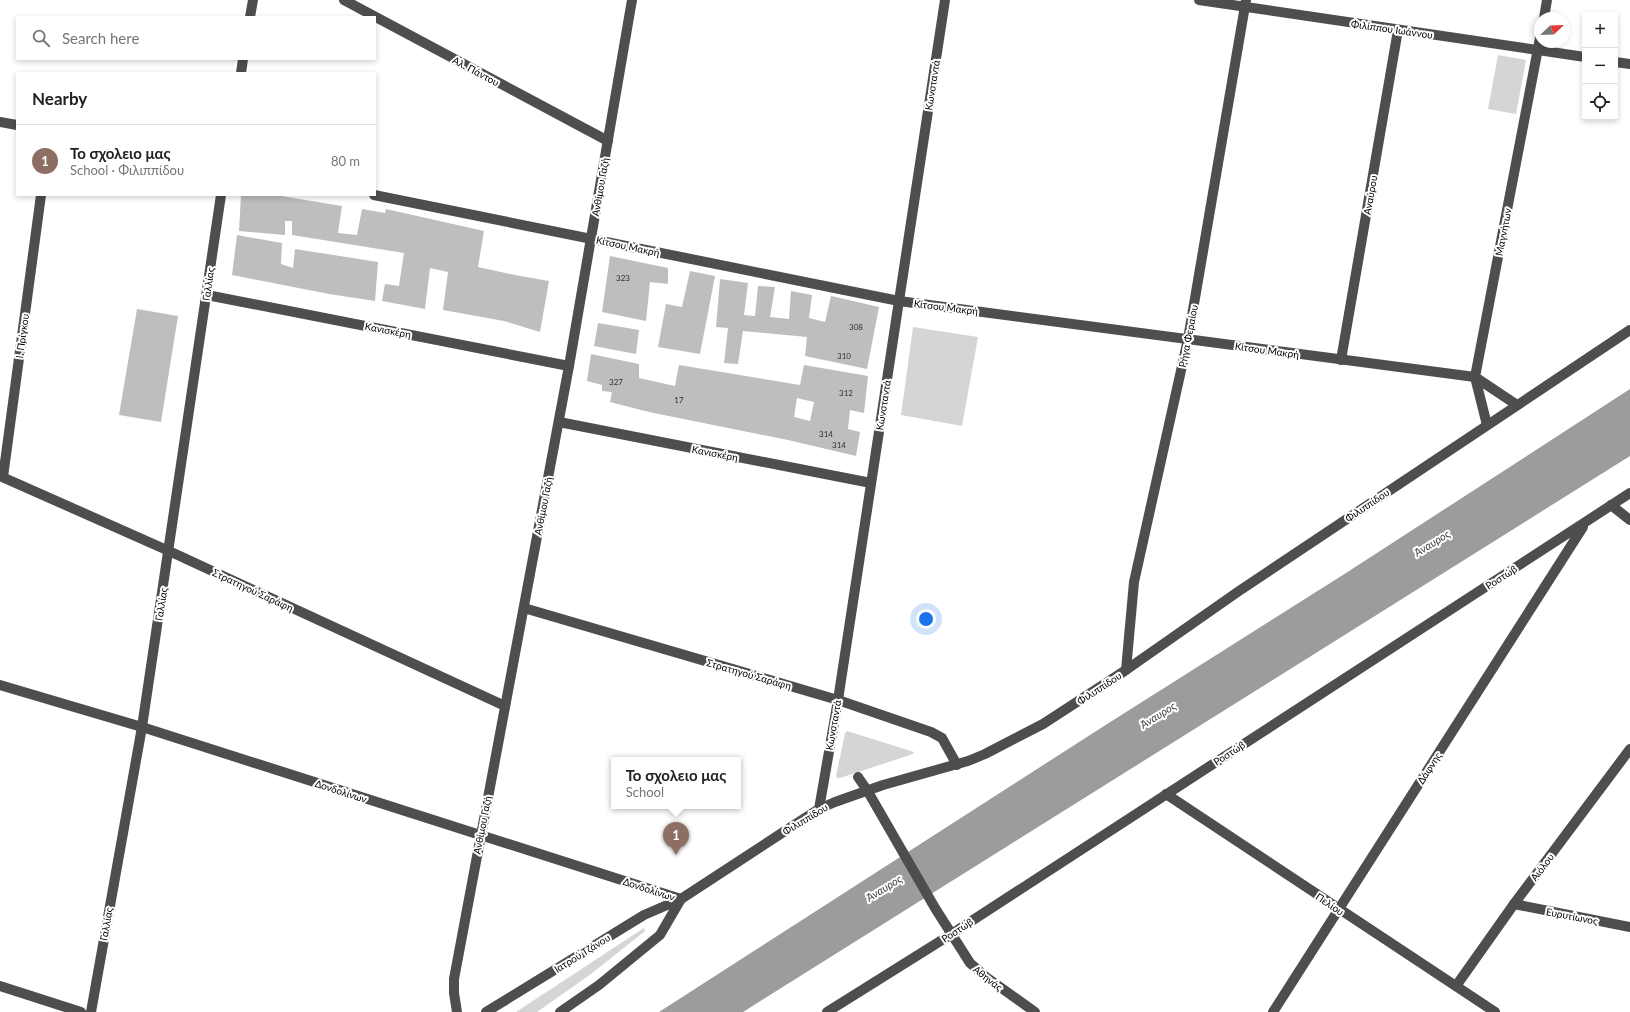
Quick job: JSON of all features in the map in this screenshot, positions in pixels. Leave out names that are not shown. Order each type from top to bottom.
[{"type":"street","points":[[250,16],[253,0]]},
{"type":"street","name":"Αλ. Πάντου","points":[[344,0],[374,16]]},
{"type":"street","name":"Ανθίμου Γαζή","points":[[457,1012],[454,993],[454,979],[559,422],[632,0]]},
{"type":"street","name":"Κωνσταντά","points":[[819,810],[838,700],[945,0]]},
{"type":"street","name":"Φιλίππου Ιωάννου","points":[[1199,0],[1246,4],[1398,30],[1582,57]]},
{"type":"street","points":[[1545,12],[1547,0]]},
{"type":"street","name":"Ρήγα Φεραίου","points":[[1126,670],[1134,582],[1188,339],[1246,4]]},
{"type":"street","name":"Αλ. Πάντου","points":[[376,17],[608,141]]},
{"type":"street","name":"Αναύρου","points":[[1341,360],[1398,30]]},
{"type":"street","name":"Μαγνήτων","points":[[1487,424],[1476,377],[1538,50]]},
{"type":"street","points":[[241,72],[243,60]]},
{"type":"street","points":[[1618,62],[1630,64]]},
{"type":"street","points":[[0,122],[16,125]]},
{"type":"street","name":"Κίτσου Μακρή","points":[[376,195],[899,301],[1476,377],[1517,405]]},
{"type":"street","name":"Ι. Πρίγκου","points":[[1,477],[41,196]]},
{"type":"street","name":"Γαλλίας","points":[[91,1012],[142,727],[222,196]]},
{"type":"street","name":"Κανισκέρη","points":[[206,295],[569,366]]},
{"type":"street","name":"Φιλιππίδου","points":[[560,1012],[599,985],[660,935],[681,899],[819,810],[867,790],[957,765],[985,754],[1043,724],[1126,670],[1245,587],[1487,424],[1630,330]]},
{"type":"street","name":"Κανισκέρη","points":[[559,422],[871,483]]},
{"type":"street","name":"Στρατηγού Σαράφη","points":[[1,477],[169,551],[506,706]]},
{"type":"street","name":"Ροστώβ","points":[[827,1012],[950,935],[1630,493]]},
{"type":"street","points":[[1611,505],[1630,520]]},
{"type":"street","name":"Δάφνης","points":[[1273,1012],[1585,523]]},
{"type":"street","name":"Στρατηγού Σαράφη","points":[[524,608],[838,700],[931,732],[942,738],[957,765]]},
{"type":"street","name":"Δονδολίνων","points":[[0,685],[142,727],[681,899]]},
{"type":"street","name":"Αιόλου","points":[[1456,986],[1514,904],[1630,749]]},
{"type":"street","name":"Αθηνάς","points":[[858,777],[882,815],[950,935],[974,967],[1035,1012]]},
{"type":"street","name":"Πελίου","points":[[1166,794],[1496,1012]]},
{"type":"street","name":"Ιατρού Τζάνου","points":[[486,1012],[644,915],[681,899]]},
{"type":"street","name":"Ευρυτίωνος","points":[[1514,904],[1630,927]]},
{"type":"street","points":[[0,986],[81,1012]]},
{"type":"shaded area","points":[[1498,55],[1526,60],[1516,114],[1488,109]]},
{"type":"shaded area","points":[[913,327],[978,337],[962,426],[901,415]]},
{"type":"shaded area","points":[[847,731],[914,752],[913,754],[837,778],[836,776],[845,733]]},
{"type":"shaded area","points":[[644,928],[645,931],[591,974],[537,1012],[516,1012]]},
{"type":"water","name":"Άναυρος","points":[[1630,389],[1630,456],[743,1012],[659,1012],[1104,726],[1346,573]]},
{"type":"building","points":[[241,196],[281,196],[342,206],[338,233],[357,235],[362,209],[385,213],[386,209],[484,231],[478,267],[549,281],[540,332],[504,321],[443,310],[448,272],[430,268],[425,309],[382,301],[385,284],[399,286],[404,253],[292,235],[292,221],[285,221],[285,235],[239,231]]},
{"type":"building","points":[[237,235],[282,243],[281,264],[293,268],[295,249],[378,262],[375,301],[329,294],[232,275]]},
{"type":"building","points":[[610,256],[668,268],[668,284],[650,282],[646,321],[602,312]]},
{"type":"building","points":[[690,271],[715,276],[700,354],[658,347],[666,304],[682,307]]},
{"type":"building","points":[[720,279],[748,283],[744,315],[755,316],[758,286],[775,287],[770,317],[789,319],[791,291],[812,295],[809,318],[825,322],[831,296],[879,307],[867,369],[805,356],[807,337],[743,331],[738,364],[724,363],[728,328],[716,327]]},
{"type":"building","points":[[137,309],[178,316],[161,422],[119,415]]},
{"type":"building","points":[[598,323],[639,330],[636,354],[594,346]]},
{"type":"building","points":[[591,354],[639,364],[639,378],[675,386],[679,365],[800,385],[804,365],[868,376],[864,413],[850,410],[848,429],[860,432],[856,456],[788,440],[649,412],[610,402],[612,392],[602,391],[602,385],[587,381]],"holes":[[[797,398],[814,402],[810,421],[794,417]]]},
{"type":"place","name":"Το σχολειο μας","points":[[676,855]]}]
